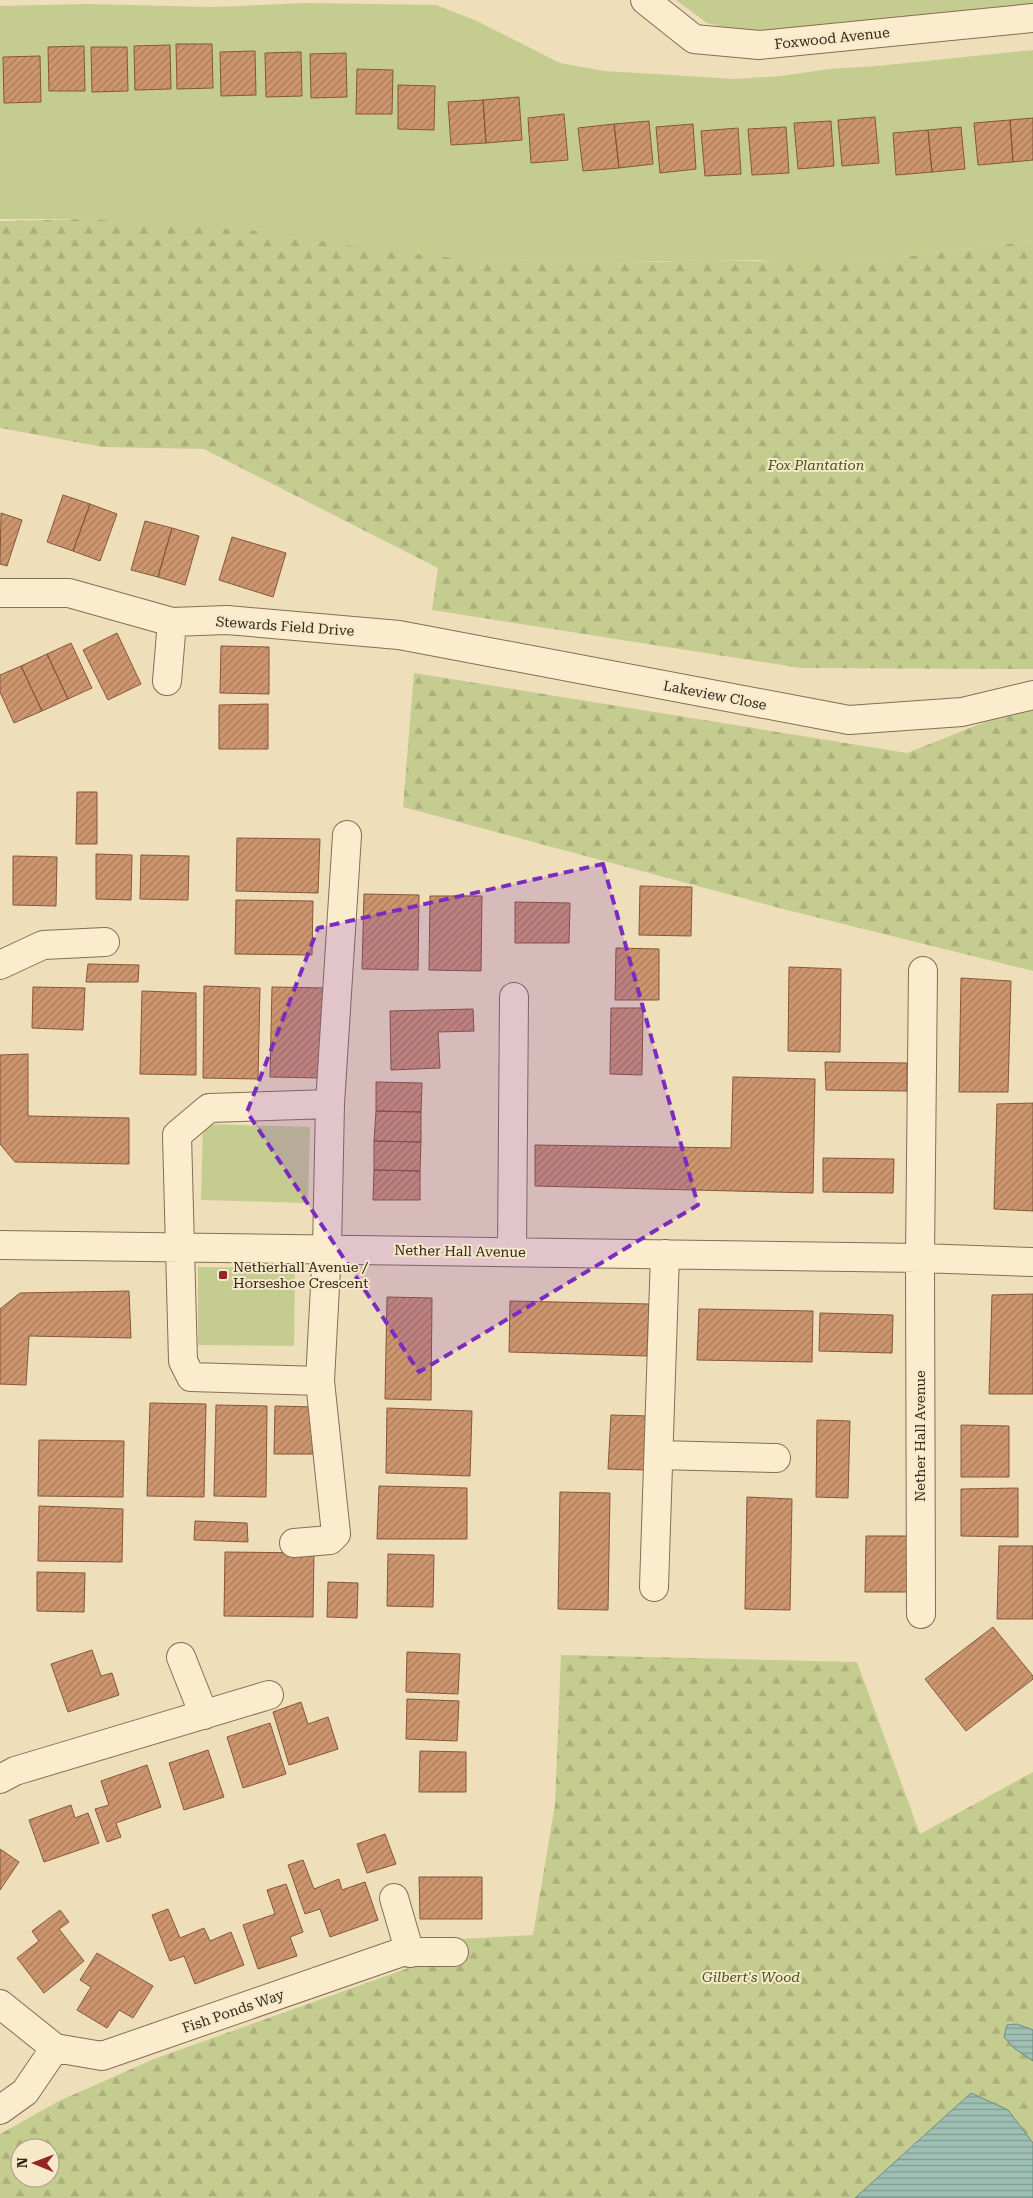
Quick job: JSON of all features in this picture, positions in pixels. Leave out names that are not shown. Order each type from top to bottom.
[{"type":"street","name":"Foxwood Avenue","points":[[645,0],[694,39],[759,46],[1033,18]]},
{"type":"street","name":"Stewards Field Drive","points":[[0,593],[69,593],[172,622],[227,620],[399,635]]},
{"type":"street","points":[[166,681],[172,622]]},
{"type":"street","name":"Lakeview Close","points":[[399,635],[849,720],[962,712],[1033,695]]},
{"type":"street","points":[[294,1543],[330,1540],[336,1534],[320,1381],[327,1249],[330,1104],[347,835]]},
{"type":"street","points":[[0,966],[43,945],[106,942]]},
{"type":"street","name":"Nether Hall Avenue","points":[[922,1614],[920,1258],[923,971]]},
{"type":"street","points":[[512,1252],[514,997]]},
{"type":"street","points":[[320,1381],[191,1377],[183,1361],[177,1135],[209,1108],[330,1104]]},
{"type":"street","name":"Nether Hall Avenue","points":[[0,1245],[920,1258],[1033,1262]]},
{"type":"street","points":[[654,1587],[665,1254]]},
{"type":"street","points":[[659,1455],[776,1458]]},
{"type":"street","points":[[182,1657],[204,1715]]},
{"type":"street","points":[[0,1779],[15,1771],[269,1695]]},
{"type":"street","points":[[394,1898],[410,1953]]},
{"type":"street","name":"Fish Ponds Way","points":[[0,2004],[55,2048],[102,2056],[402,1952],[454,1952]]},
{"type":"street","points":[[0,2110],[25,2092],[55,2048]]},
{"type":"highlighted area","points":[[603,864],[698,1205],[419,1372],[247,1112],[318,928]]},
{"type":"green space","points":[[676,0],[1033,0],[1033,4],[744,32],[707,23]]},
{"type":"green space","points":[[306,3],[436,5],[477,21],[560,63],[604,71],[734,79],[781,76],[829,69],[1033,50],[1033,241],[851,263],[799,265],[758,260],[626,263],[582,259],[490,261],[438,258],[87,219],[0,219],[0,6],[87,4],[213,7]]},
{"type":"green space","name":"Fox Plantation","points":[[87,219],[259,231],[391,252],[490,261],[582,259],[626,263],[706,260],[851,263],[1033,241],[1033,669],[801,668],[432,610],[438,568],[204,449],[103,447],[0,428],[0,221]]},
{"type":"green space","points":[[414,673],[907,753],[1033,703],[1033,971],[787,910],[403,807]]},
{"type":"green space","points":[[203,1124],[310,1127],[308,1203],[201,1200]]},
{"type":"green space","points":[[198,1267],[295,1268],[294,1346],[198,1345]]},
{"type":"green space","name":"Gilbert's Wood","points":[[561,1655],[857,1662],[920,1834],[1033,1772],[1033,2143],[1008,2110],[972,2093],[855,2198],[0,2198],[0,2134],[59,2101],[154,2059],[428,1961],[462,1962],[460,1939],[533,1935],[555,1805]]},
{"type":"water","points":[[1017,2024],[1033,2030],[1033,2061],[1014,2048],[1004,2037],[1007,2025]]},
{"type":"water","points":[[971,2093],[1008,2110],[1033,2143],[1033,2198],[855,2198]]},
{"type":"building","points":[[176,44],[212,44],[213,88],[177,89]]},
{"type":"building","points":[[170,45],[171,89],[135,90],[134,46]]},
{"type":"building","points":[[84,46],[85,91],[49,91],[48,47]]},
{"type":"building","points":[[91,47],[127,47],[128,91],[92,92]]},
{"type":"building","points":[[255,51],[256,95],[221,96],[220,52]]},
{"type":"building","points":[[301,52],[302,96],[266,97],[265,53]]},
{"type":"building","points":[[346,53],[347,97],[311,98],[310,54]]},
{"type":"building","points":[[40,56],[41,102],[4,103],[3,57]]},
{"type":"building","points":[[357,69],[393,70],[392,114],[356,114]]},
{"type":"building","points":[[398,85],[435,86],[434,130],[398,129]]},
{"type":"building","points":[[519,97],[522,140],[486,143],[483,100]]},
{"type":"building","points":[[483,100],[486,143],[451,145],[448,102]]},
{"type":"building","points":[[564,114],[568,160],[531,163],[528,118]]},
{"type":"building","points":[[875,117],[879,163],[842,166],[838,120]]},
{"type":"building","points":[[1033,118],[1033,160],[1013,162],[1010,120]]},
{"type":"building","points":[[1010,120],[1013,162],[978,165],[974,123]]},
{"type":"building","points":[[649,121],[653,164],[619,168],[614,124]]},
{"type":"building","points":[[831,121],[834,166],[798,169],[794,123]]},
{"type":"building","points":[[614,124],[619,168],[583,171],[578,128]]},
{"type":"building","points":[[693,124],[696,169],[660,173],[656,127]]},
{"type":"building","points":[[786,127],[789,173],[752,175],[748,129]]},
{"type":"building","points":[[961,127],[965,169],[932,172],[928,130]]},
{"type":"building","points":[[738,128],[741,174],[705,176],[701,131]]},
{"type":"building","points":[[928,130],[932,172],[896,175],[893,133]]},
{"type":"building","points":[[63,495],[90,504],[73,551],[47,542]]},
{"type":"building","points":[[90,504],[117,514],[100,561],[73,551]]},
{"type":"building","points":[[1,513],[22,520],[7,566],[0,564]]},
{"type":"building","points":[[145,521],[172,528],[158,577],[131,570]]},
{"type":"building","points":[[172,528],[199,536],[185,585],[158,577]]},
{"type":"building","points":[[232,537],[286,553],[273,597],[219,580]]},
{"type":"building","points":[[117,633],[141,684],[108,700],[83,650]]},
{"type":"building","points":[[71,643],[92,688],[68,699],[47,654]]},
{"type":"building","points":[[221,646],[269,647],[269,694],[220,693]]},
{"type":"building","points":[[47,654],[68,699],[42,711],[21,666]]},
{"type":"building","points":[[21,666],[42,711],[14,723],[0,692],[0,675]]},
{"type":"building","points":[[268,704],[268,749],[219,749],[219,705]]},
{"type":"building","points":[[77,792],[97,792],[97,844],[76,844]]},
{"type":"building","points":[[237,838],[320,839],[318,893],[236,891]]},
{"type":"building","points":[[96,854],[132,855],[131,900],[96,899]]},
{"type":"building","points":[[141,855],[189,856],[188,900],[140,899]]},
{"type":"building","points":[[13,856],[57,857],[56,906],[13,905]]},
{"type":"building","points":[[640,886],[692,887],[691,936],[639,935]]},
{"type":"building","points":[[364,894],[419,895],[418,970],[362,969]]},
{"type":"building","points":[[430,896],[482,896],[481,971],[429,970]]},
{"type":"building","points":[[236,900],[313,901],[312,955],[235,954]]},
{"type":"building","points":[[515,902],[570,903],[569,943],[515,943]]},
{"type":"building","points":[[616,948],[659,949],[659,1000],[615,1000]]},
{"type":"building","points":[[88,964],[139,965],[138,982],[86,982]]},
{"type":"building","points":[[789,967],[841,969],[840,1052],[788,1051]]},
{"type":"building","points":[[961,978],[1011,981],[1008,1092],[959,1092]]},
{"type":"building","points":[[204,986],[260,988],[258,1079],[203,1078]]},
{"type":"building","points":[[33,987],[85,988],[83,1030],[32,1028]]},
{"type":"building","points":[[272,987],[325,988],[323,1078],[270,1077]]},
{"type":"building","points":[[142,991],[196,993],[196,1075],[140,1074]]},
{"type":"building","points":[[611,1008],[643,1008],[642,1075],[610,1074]]},
{"type":"building","points":[[473,1009],[474,1031],[438,1032],[440,1068],[391,1070],[390,1011]]},
{"type":"building","points":[[28,1054],[28,1116],[129,1118],[129,1164],[15,1162],[0,1144],[0,1055]]},
{"type":"building","points":[[825,1062],[907,1063],[907,1091],[826,1090]]},
{"type":"building","points":[[733,1077],[815,1079],[813,1193],[535,1186],[535,1145],[731,1148]]},
{"type":"building","points":[[376,1082],[422,1083],[421,1112],[376,1111]]},
{"type":"building","points":[[1033,1103],[1033,1211],[994,1209],[997,1104]]},
{"type":"building","points":[[376,1111],[421,1112],[421,1142],[374,1141]]},
{"type":"building","points":[[374,1141],[421,1142],[420,1171],[374,1170]]},
{"type":"building","points":[[823,1158],[894,1159],[893,1193],[823,1192]]},
{"type":"building","points":[[374,1170],[420,1171],[420,1200],[373,1200]]},
{"type":"building","points":[[129,1291],[131,1338],[29,1336],[26,1385],[0,1384],[0,1309],[20,1293]]},
{"type":"building","points":[[1033,1294],[1033,1394],[989,1394],[992,1295]]},
{"type":"building","points":[[387,1297],[432,1298],[431,1400],[385,1399]]},
{"type":"building","points":[[510,1301],[649,1304],[647,1356],[509,1352]]},
{"type":"building","points":[[699,1309],[813,1311],[812,1362],[697,1360]]},
{"type":"building","points":[[820,1313],[893,1315],[892,1353],[819,1351]]},
{"type":"building","points":[[150,1403],[206,1404],[204,1497],[147,1496]]},
{"type":"building","points":[[216,1405],[267,1406],[266,1497],[214,1496]]},
{"type":"building","points":[[275,1406],[314,1407],[313,1454],[274,1454]]},
{"type":"building","points":[[387,1408],[472,1411],[470,1476],[386,1473]]},
{"type":"building","points":[[611,1415],[648,1416],[647,1470],[608,1469]]},
{"type":"building","points":[[817,1420],[850,1421],[848,1498],[816,1497]]},
{"type":"building","points":[[961,1425],[1009,1426],[1009,1477],[961,1477]]},
{"type":"building","points":[[39,1440],[124,1441],[123,1497],[38,1496]]},
{"type":"building","points":[[379,1486],[467,1488],[467,1539],[377,1539]]},
{"type":"building","points":[[1018,1488],[1018,1537],[961,1536],[961,1489]]},
{"type":"building","points":[[560,1492],[610,1493],[608,1610],[558,1609]]},
{"type":"building","points":[[747,1497],[792,1499],[790,1610],[745,1609]]},
{"type":"building","points":[[39,1506],[123,1509],[122,1562],[38,1561]]},
{"type":"building","points":[[195,1521],[247,1523],[248,1542],[194,1540]]},
{"type":"building","points":[[866,1536],[912,1536],[911,1592],[865,1592]]},
{"type":"building","points":[[999,1546],[1033,1546],[1033,1619],[997,1619]]},
{"type":"building","points":[[225,1552],[314,1553],[313,1617],[224,1616]]},
{"type":"building","points":[[388,1554],[434,1555],[433,1607],[387,1606]]},
{"type":"building","points":[[37,1572],[85,1573],[84,1612],[37,1611]]},
{"type":"building","points":[[328,1582],[358,1583],[357,1618],[327,1617]]},
{"type":"building","points":[[993,1627],[1033,1676],[1033,1679],[966,1731],[925,1679]]},
{"type":"building","points":[[92,1650],[101,1676],[112,1673],[119,1695],[68,1712],[51,1664]]},
{"type":"building","points":[[407,1652],[460,1654],[458,1694],[406,1692]]},
{"type":"building","points":[[407,1699],[459,1701],[457,1741],[406,1739]]},
{"type":"building","points":[[301,1702],[308,1724],[328,1717],[338,1749],[289,1765],[273,1712]]},
{"type":"building","points":[[270,1723],[286,1774],[243,1788],[227,1737]]},
{"type":"building","points":[[208,1750],[224,1797],[184,1810],[169,1763]]},
{"type":"building","points":[[420,1751],[466,1752],[466,1792],[419,1792]]},
{"type":"building","points":[[147,1765],[161,1807],[116,1823],[121,1837],[107,1842],[95,1809],[109,1805],[101,1781]]},
{"type":"building","points":[[71,1805],[75,1818],[88,1813],[99,1843],[44,1862],[29,1820]]},
{"type":"building","points":[[385,1834],[396,1864],[367,1873],[357,1844]]},
{"type":"building","points":[[0,1849],[19,1862],[0,1890]]},
{"type":"building","points":[[303,1860],[314,1889],[339,1879],[342,1890],[365,1882],[378,1920],[330,1937],[320,1909],[305,1914],[288,1865]]},
{"type":"building","points":[[419,1877],[482,1877],[482,1919],[420,1919]]},
{"type":"building","points":[[286,1884],[303,1932],[290,1937],[297,1956],[258,1969],[243,1925],[275,1914],[267,1890]]},
{"type":"building","points":[[168,1909],[180,1938],[204,1928],[210,1941],[231,1932],[244,1965],[195,1984],[184,1956],[170,1961],[152,1915]]},
{"type":"building","points":[[60,1910],[69,1922],[59,1929],[84,1961],[44,1993],[17,1958],[39,1941],[32,1931]]},
{"type":"building","points":[[97,1953],[153,1986],[133,2018],[119,2010],[107,2028],[77,2010],[91,1987],[80,1980]]},
{"type":"place","name":"Netherhall Avenue / Horseshoe Crescent","points":[[223,1275]]}]
